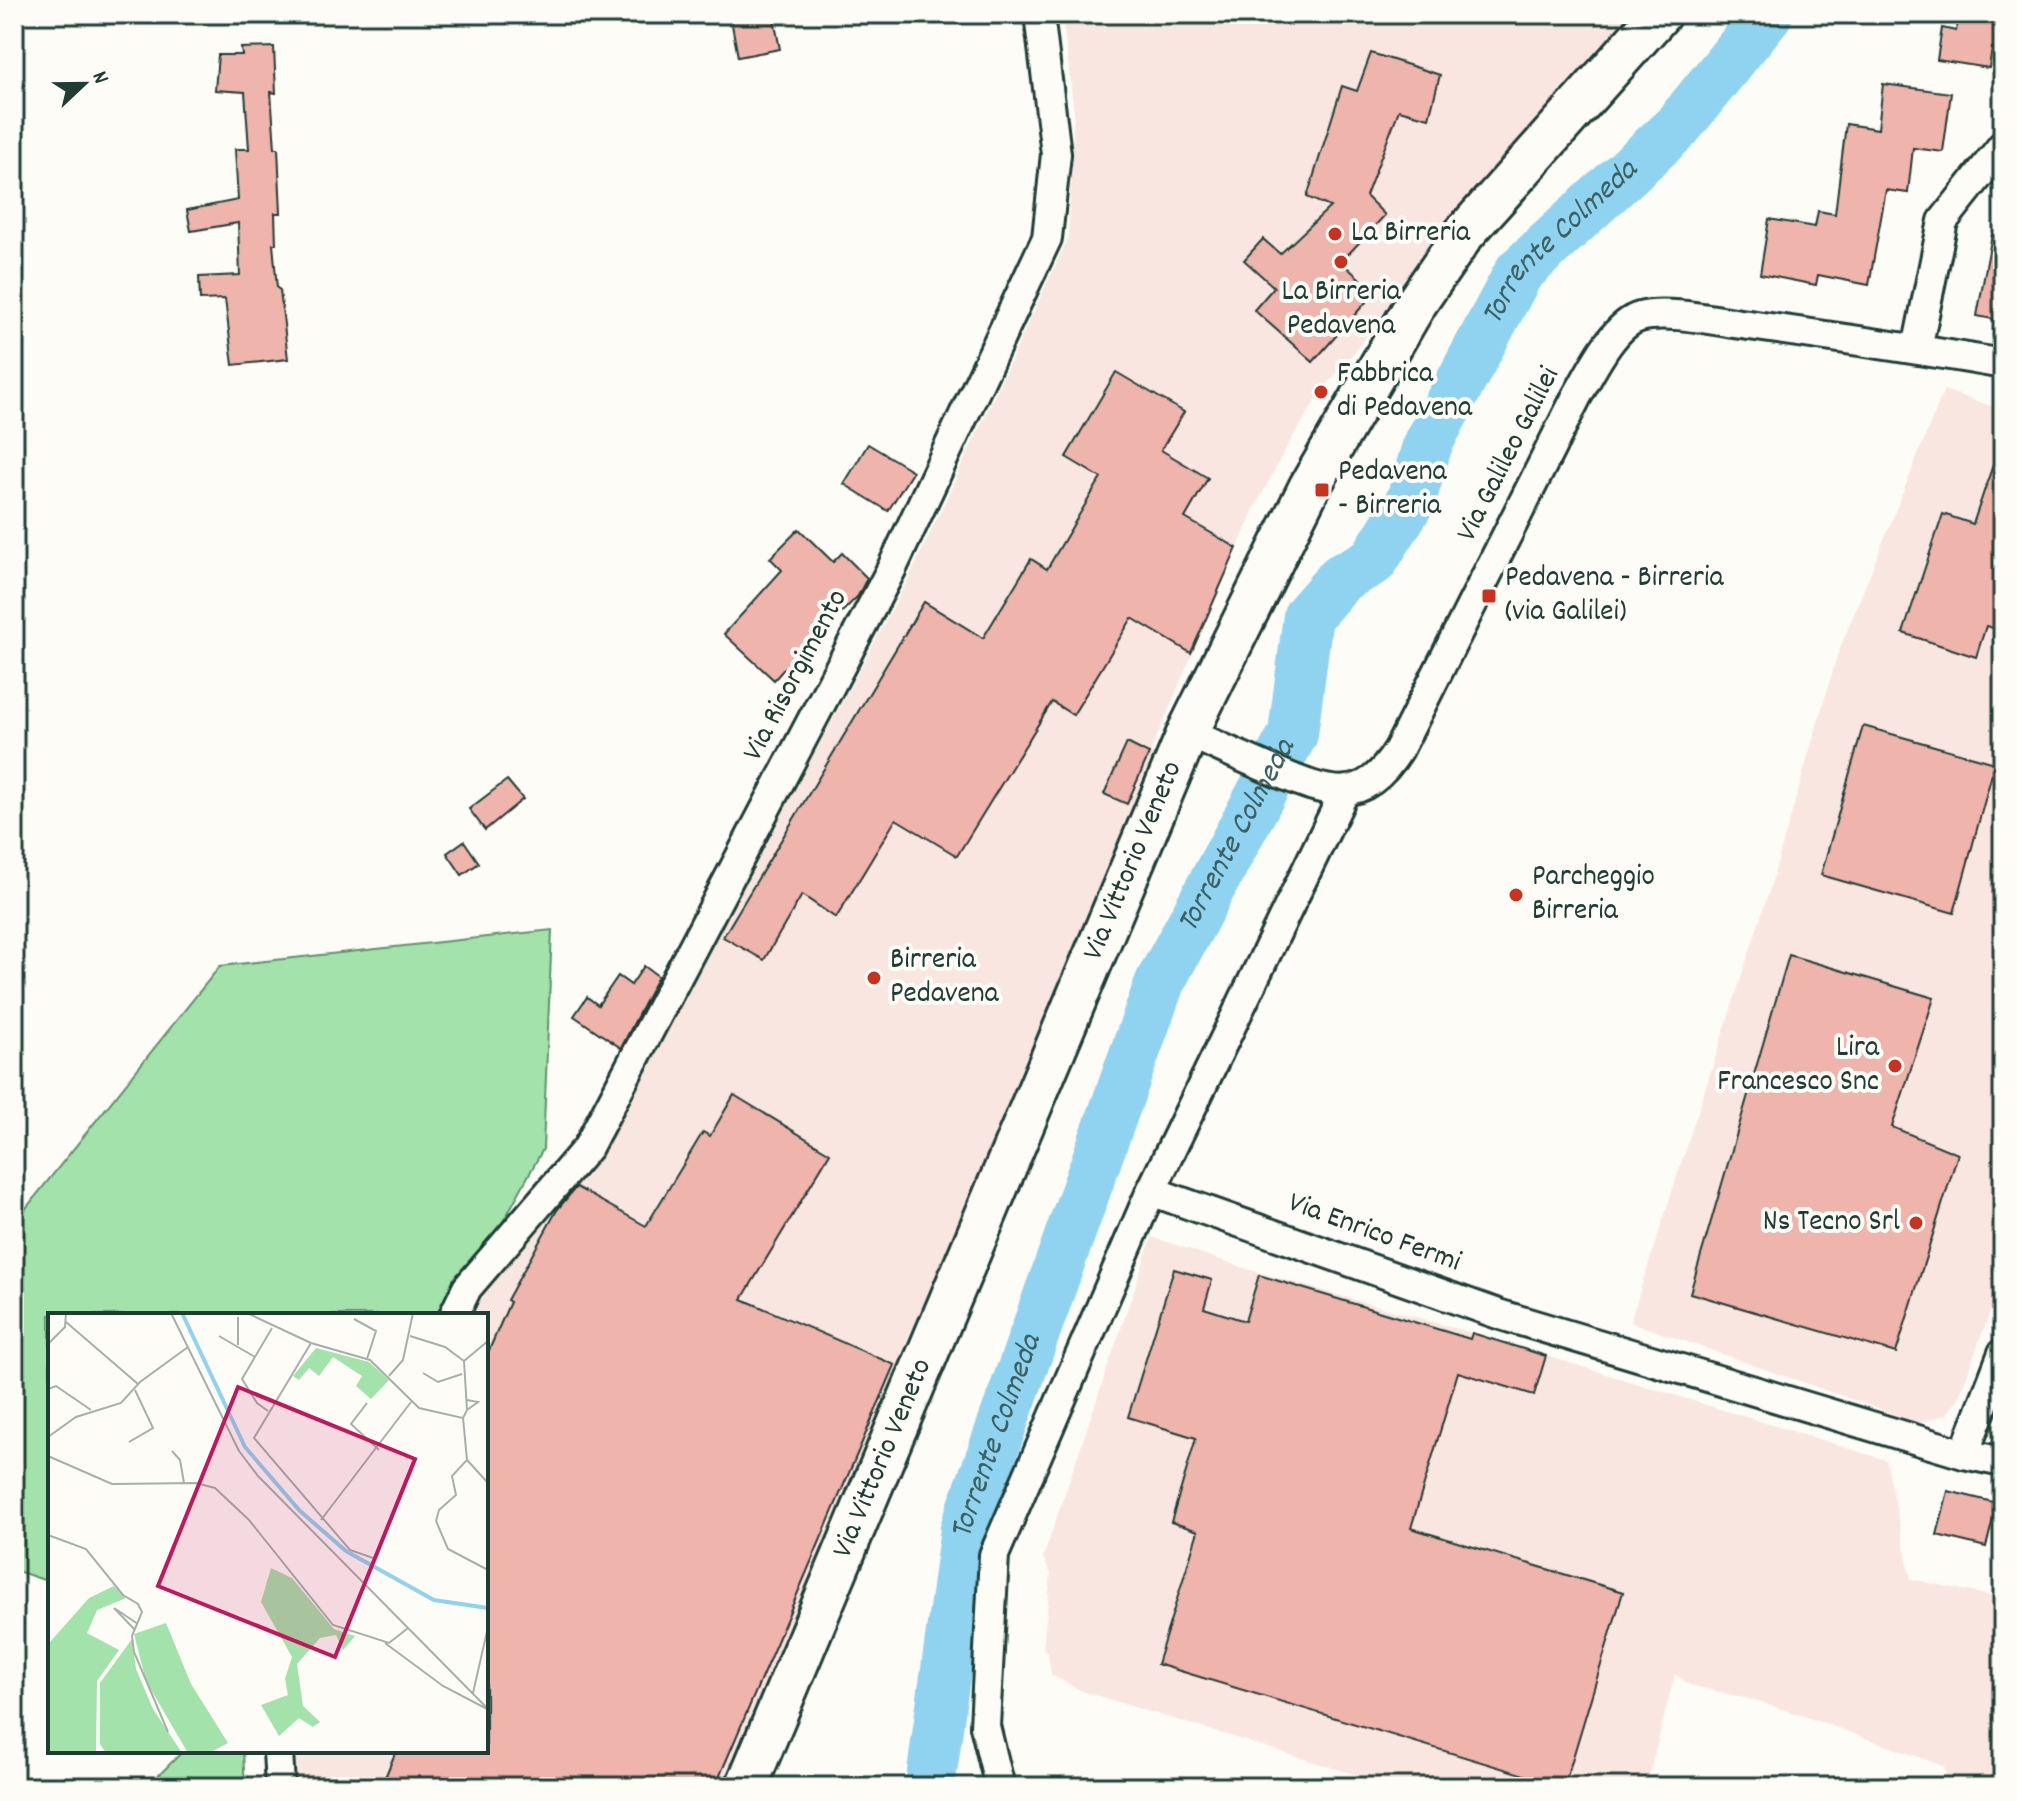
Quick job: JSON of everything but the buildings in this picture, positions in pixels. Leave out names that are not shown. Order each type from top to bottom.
[{"type":"main road","name":"Via Vittorio Veneto","points":[[746,1787],[1188,732],[1310,486],[1417,302],[1464,234],[1660,14]]},
{"type":"street","name":"Via Risorgimento","points":[[455,1313],[467,1288],[588,1147],[892,568],[1047,238],[1056,154],[1039,14]]},
{"type":"street","points":[[1917,349],[1943,221],[2003,145]]},
{"type":"street","name":"Via Galileo Galilei","points":[[1331,790],[1375,778],[1399,749],[1577,396],[1605,350],[1627,323],[1654,315],[1696,318],[2003,364]]},
{"type":"street","points":[[1000,1787],[985,1726],[994,1555],[1151,1191],[1331,790],[1229,752],[1188,732]]},
{"type":"street","name":"Via Enrico Fermi","points":[[1151,1191],[1501,1315],[1964,1454],[2003,1462]]},
{"type":"street","points":[[1964,1454],[2003,1353]]},
{"type":"street","points":[[278,1753],[280,1787]]},
{"type":"shaded area","name":"Birreria Pedavena","points":[[1062,14],[1632,14],[1425,255],[1359,346],[1321,392],[1255,507],[1150,753],[1163,760],[728,1787],[298,1787],[294,1753],[488,1753],[488,1313],[465,1313],[650,1051],[690,984],[910,576],[1068,238],[1074,111]]},
{"type":"shaded area","points":[[1944,390],[2003,410],[2003,949],[2000,959],[2003,960],[2003,1045],[2000,1055],[2003,1057],[2003,1277],[1958,1399],[1947,1414],[1919,1423],[1630,1322],[1771,885],[1837,656]]},
{"type":"shaded area","points":[[1152,1237],[1260,1273],[1472,1333],[1886,1460],[1911,1579],[2000,1598],[1992,1640],[2003,1646],[2003,1787],[1948,1787],[1944,1766],[1804,1716],[1690,1685],[1675,1674],[1646,1787],[1396,1787],[1082,1691],[1051,1675],[1048,1653],[1043,1648],[1051,1574],[1043,1558]]},
{"type":"green space","points":[[552,930],[543,1149],[453,1313],[48,1313],[48,1581],[14,1570],[14,1223],[220,966]]},
{"type":"green space","points":[[181,1753],[243,1753],[245,1787],[147,1787]]},
{"type":"waterway","name":"Torrente Colmeda","points":[[930,1787],[965,1529],[1160,982],[1293,734],[1308,616],[1341,578],[1373,561],[1411,500],[1428,443],[1519,272],[1677,127],[1768,14]]},
{"type":"place","name":"La Birreria","points":[[1335,234]]},
{"type":"place","name":"La Birreria Pedavena","points":[[1341,262]]},
{"type":"place","name":"Fabbrica di Pedavena","points":[[1321,392]]},
{"type":"place","name":"Pedavena - Birreria","points":[[1322,490]]},
{"type":"place","name":"Pedavena - Birreria (via Galilei)","points":[[1489,596]]},
{"type":"place","name":"Parcheggio Birreria","points":[[1516,895]]},
{"type":"place","name":"Birreria Pedavena","points":[[874,978]]},
{"type":"place","name":"Lira Francesco Snc","points":[[1895,1066]]},
{"type":"place","name":"Ns Tecno Srl","points":[[1916,1223]]}]
